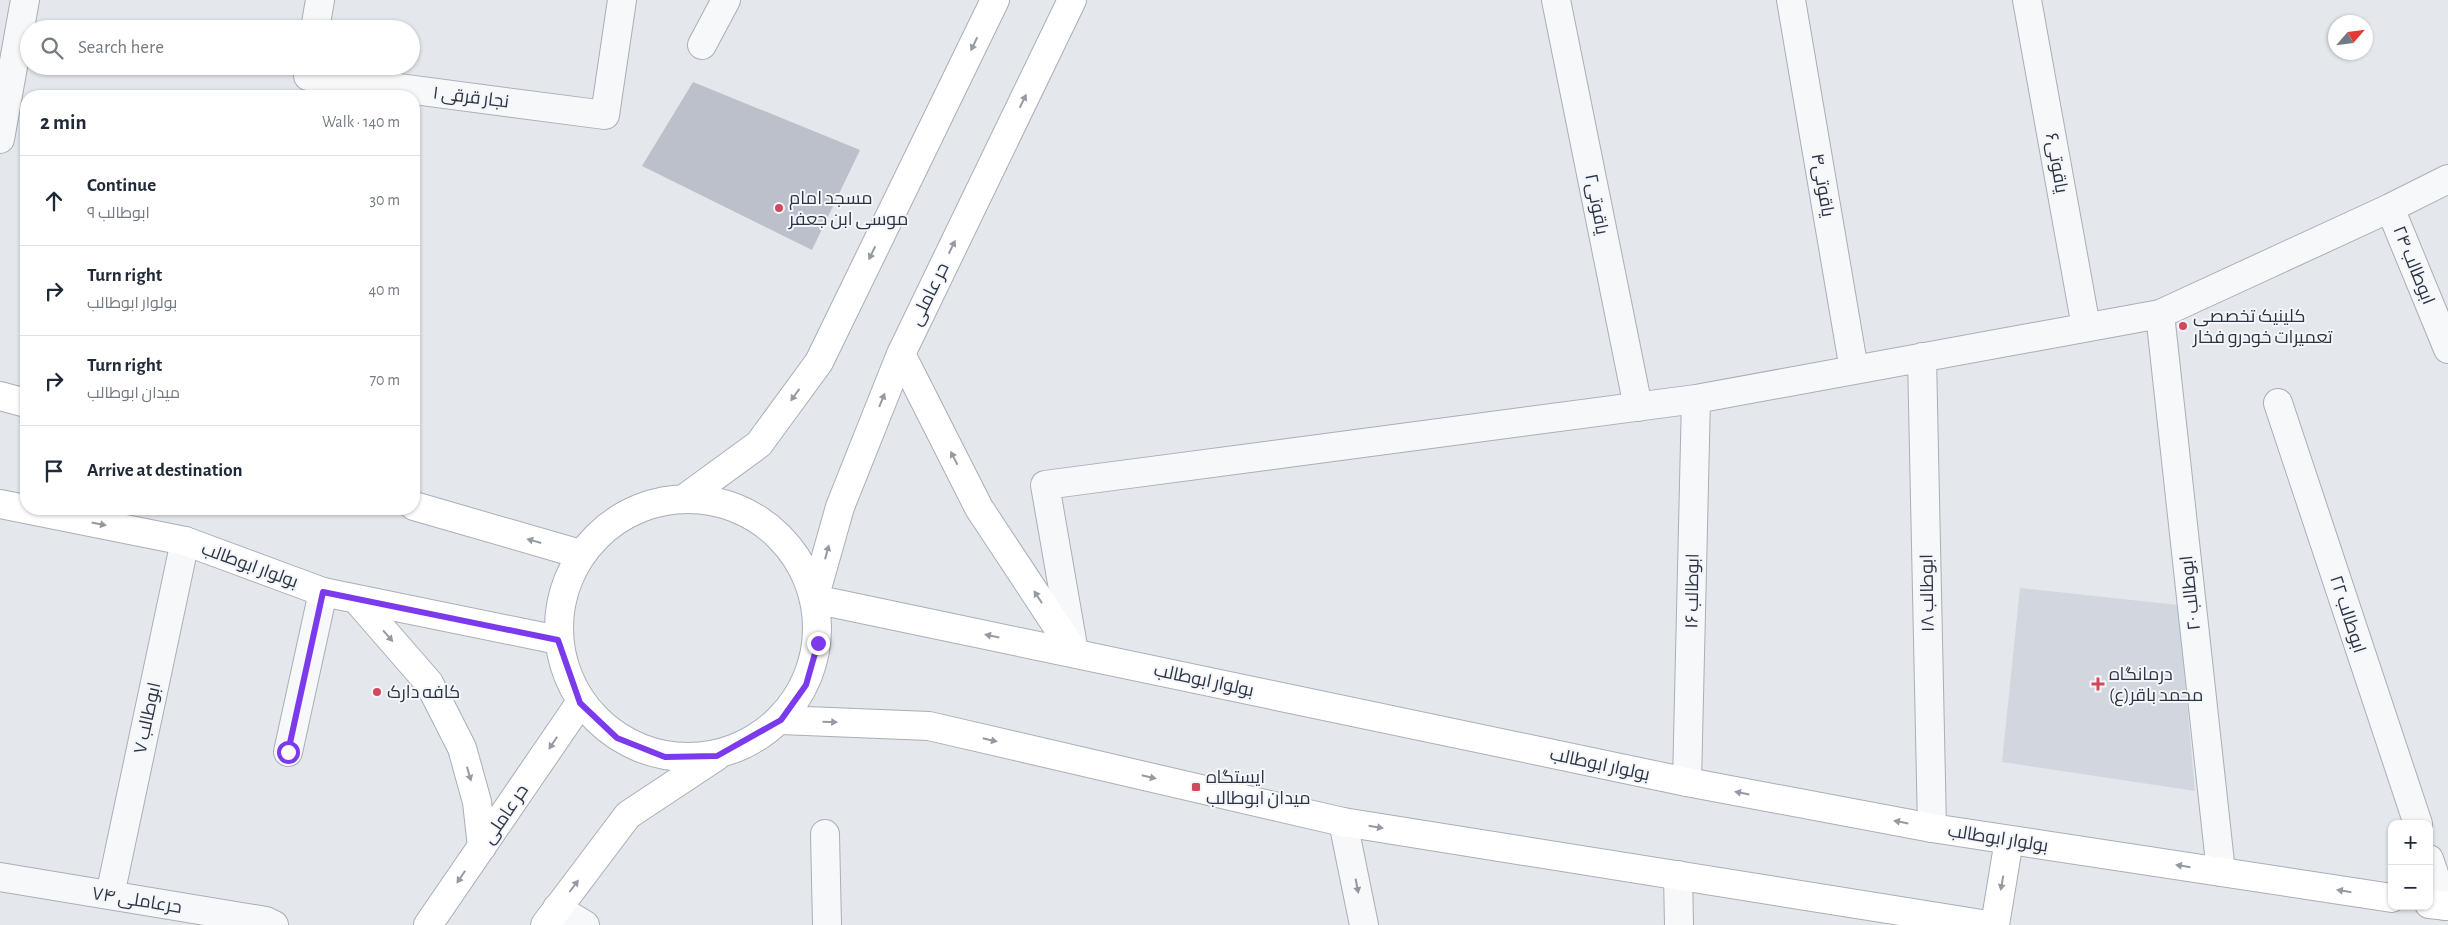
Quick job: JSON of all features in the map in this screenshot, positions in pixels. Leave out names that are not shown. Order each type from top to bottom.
[{"type":"main road","points":[[686,498],[759,444],[819,362],[995,0]]},
{"type":"main road","name":"حر عاملی","points":[[814,599],[840,506],[900,354],[1072,0]]},
{"type":"main road","points":[[900,354],[979,508],[1074,652]]},
{"type":"main road","points":[[0,396],[20,401]]},
{"type":"main road","points":[[551,917],[628,815],[717,756],[781,720],[806,685],[818,643],[814,599],[789,546],[743,510],[686,498],[645,505],[609,524],[580,554],[562,595],[558,640],[580,703],[617,738],[665,757],[717,756]]},
{"type":"main road","name":"بولوار ابوطالب","points":[[0,504],[20,508]]},
{"type":"main road","points":[[420,508],[580,554]]},
{"type":"main road","name":"بولوار ابوطالب","points":[[55,515],[185,541],[323,592],[558,640]]},
{"type":"main road","points":[[356,599],[429,683],[462,748],[477,802],[482,847]]},
{"type":"main road","name":"بولوار ابوطالب","points":[[814,599],[1688,782],[1932,828],[2388,897]]},
{"type":"main road","name":"حر عاملی","points":[[428,925],[580,703]]},
{"type":"main road","points":[[781,720],[929,726],[1344,822],[1988,925]]},
{"type":"main road","points":[[1995,925],[2009,840]]},
{"type":"street","points":[[21,20],[25,0]]},
{"type":"street","points":[[317,20],[320,0]]},
{"type":"street","name":"نجار قرقی ۱","points":[[420,93],[605,115],[622,0]]},
{"type":"street","points":[[702,45],[726,0]]},
{"type":"street","name":"یاقوتی۲","points":[[1556,0],[1638,407]]},
{"type":"street","name":"یاقوتی۴","points":[[1792,0],[1854,370]]},
{"type":"street","name":"یاقوتی۶","points":[[2027,0],[2086,327]]},
{"type":"street","points":[[0,139],[20,28]]},
{"type":"street","name":"نجار قرقی ۱","points":[[308,79],[399,90]]},
{"type":"street","points":[[1074,652],[1045,485],[1696,399],[2160,314],[2390,208],[2448,179]]},
{"type":"street","name":"ابوطالب ۲۴","points":[[2390,208],[2448,349]]},
{"type":"street","name":"ابوطالب ۲۰","points":[[2160,314],[2221,872]]},
{"type":"street","name":"ابوطالب ۱۸","points":[[1922,357],[1932,828]]},
{"type":"street","name":"ابوطالب ۱۶","points":[[1688,782],[1696,399]]},
{"type":"street","name":"ابوطالب ۲۲","points":[[2278,403],[2417,820]]},
{"type":"street","name":"ابوطالب ۷","points":[[110,895],[185,541]]},
{"type":"street","points":[[288,752],[323,592]]},
{"type":"street","points":[[1344,822],[1364,925]]},
{"type":"street","points":[[825,834],[827,925]]},
{"type":"street","points":[[2431,865],[2441,905]]},
{"type":"street","points":[[1678,875],[1679,925]]},
{"type":"street","name":"حرعاملی ۷۴","points":[[0,877],[266,921],[274,925]]},
{"type":"street","points":[[551,917],[585,925]]},
{"type":"shaded area","name":"درمانگاه محمد باقر(ع)","points":[[2020,588],[2178,605],[2195,791],[2002,762]]},
{"type":"building","name":"مسجد امام موسی ابن جعفر","points":[[693,82],[860,150],[812,250],[642,166]]},
{"type":"place","name":"مسجد امام موسی ابن جعفر","points":[[779,208]]},
{"type":"place","name":"کلینیک تخصصی تعمیرات خودرو فخار","points":[[2183,326]]},
{"type":"place","name":"درمانگاه محمد باقر(ع)","points":[[2098,684]]},
{"type":"place","name":"کافه دارک","points":[[377,692]]},
{"type":"place","name":"ایستگاه میدان ابوطالب","points":[[1196,787]]},
{"type":"route","points":[[288,752],[323,592],[558,640],[580,703],[617,738],[665,757],[717,756],[781,720],[806,685],[818,643]]}]
